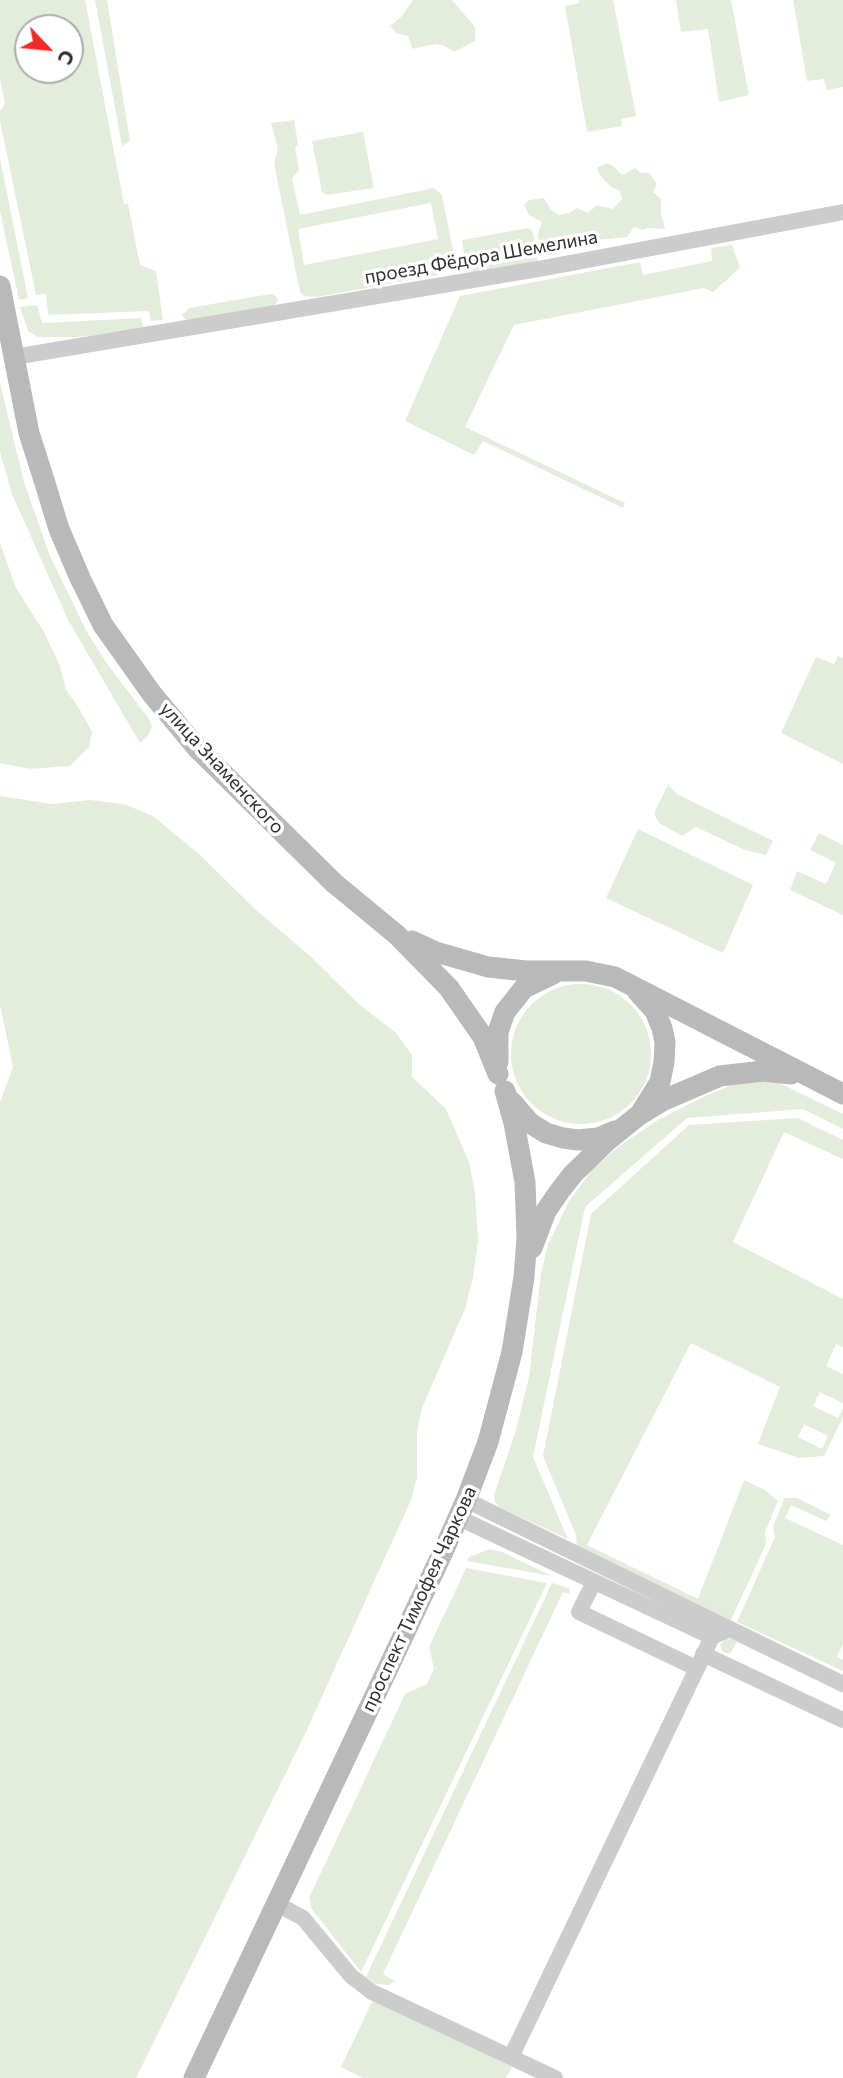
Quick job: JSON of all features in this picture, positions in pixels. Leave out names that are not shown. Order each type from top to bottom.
[{"type":"main road","name":"улица Знаменского","points":[[0,286],[4,326],[14,357],[29,433],[59,529],[103,625],[152,694],[197,748],[334,883],[397,935],[449,988],[483,1037],[502,1082]]},
{"type":"main road","points":[[397,935],[470,963],[508,970],[601,973],[625,982],[843,1094]]},
{"type":"main road","points":[[568,970],[538,979],[513,998],[498,1032],[502,1082],[518,1111],[546,1133],[578,1140],[598,1138],[621,1128]]},
{"type":"main road","points":[[625,982],[655,1011],[665,1042],[660,1082],[639,1115]]},
{"type":"main road","points":[[524,1277],[537,1232],[559,1192],[573,1174],[621,1128],[639,1115],[695,1085],[743,1072],[779,1072],[820,1083]]},
{"type":"main road","name":"проспект Тимофея Чаркова","points":[[194,2078],[462,1509],[488,1442],[512,1352],[524,1277],[527,1238],[525,1182],[514,1124],[502,1082]]},
{"type":"street","name":"проезд Фёдора Шемелина","points":[[14,357],[544,268],[843,212]]},
{"type":"street","points":[[462,1509],[594,1582],[712,1637]]},
{"type":"street","points":[[462,1509],[724,1625],[843,1684]]},
{"type":"street","points":[[594,1582],[579,1612],[843,1720]]},
{"type":"street","points":[[511,2057],[700,1661],[712,1637],[724,1625]]},
{"type":"street","points":[[277,1904],[303,1918],[360,1984],[394,2003],[555,2078]]},
{"type":"green space","points":[[0,0],[85,0],[124,204],[128,204],[140,265],[156,271],[163,320],[151,321],[149,311],[48,315],[46,294],[36,295],[0,121],[0,111],[5,104],[0,80]]},
{"type":"green space","points":[[95,0],[107,0],[130,141],[122,146]]},
{"type":"green space","points":[[413,0],[452,0],[475,27],[475,41],[454,52],[435,44],[412,49],[408,36],[396,33],[390,26],[402,16]]},
{"type":"green space","points":[[579,0],[613,0],[636,116],[621,119],[622,126],[587,132],[565,6],[579,3]]},
{"type":"green space","points":[[676,0],[731,0],[749,95],[719,102],[708,29],[681,32]]},
{"type":"green space","points":[[793,0],[843,0],[843,87],[827,90],[824,79],[807,81]]},
{"type":"green space","points":[[294,120],[299,170],[292,178],[300,215],[434,188],[442,195],[454,266],[443,274],[317,297],[304,296],[300,292],[274,163],[278,149],[271,123]],"holes":[[[431,203],[438,239],[304,265],[298,229]]]},
{"type":"green space","points":[[363,132],[374,188],[327,195],[322,192],[312,141]]},
{"type":"green space","points":[[0,158],[28,298],[19,300],[0,211]]},
{"type":"green space","points":[[606,163],[622,175],[635,168],[641,173],[649,173],[657,184],[653,192],[661,199],[665,229],[643,230],[634,227],[627,237],[596,240],[585,247],[570,246],[562,253],[549,255],[539,248],[538,234],[542,222],[529,215],[524,205],[529,200],[544,198],[551,210],[559,215],[577,208],[588,213],[597,205],[613,209],[622,199],[620,191],[611,187],[599,174],[597,168]]},
{"type":"green space","points":[[528,228],[533,232],[538,263],[473,274],[466,266],[462,240]]},
{"type":"green space","points":[[732,245],[740,268],[713,292],[704,288],[514,325],[465,427],[625,503],[623,508],[483,441],[474,455],[405,421],[460,296],[640,262],[643,275],[712,261],[711,248]]},
{"type":"green space","points":[[275,295],[278,300],[274,306],[186,320],[182,315],[189,308]]},
{"type":"green space","points":[[37,305],[42,323],[141,318],[144,330],[79,337],[38,337],[28,331],[20,307]]},
{"type":"green space","points":[[0,383],[24,482],[50,556],[88,634],[150,720],[152,727],[149,734],[140,743],[68,620],[12,494],[0,452]]},
{"type":"green space","points":[[0,543],[16,588],[44,632],[60,666],[66,690],[92,732],[89,747],[70,766],[30,769],[0,763]]},
{"type":"green space","points":[[838,656],[843,658],[843,764],[781,733],[816,657],[834,664]]},
{"type":"green space","points":[[668,785],[677,794],[773,841],[766,855],[745,850],[696,827],[682,836],[659,823],[655,811]]},
{"type":"green space","points":[[0,796],[52,804],[90,800],[124,804],[153,816],[199,854],[360,1005],[396,1033],[412,1055],[412,1077],[446,1109],[469,1162],[475,1193],[478,1241],[473,1278],[465,1309],[422,1408],[417,1432],[417,1477],[411,1500],[305,1734],[136,2078],[0,2078],[0,1102],[13,1067],[0,1005]]},
{"type":"green space","points":[[638,829],[753,885],[723,953],[606,898]]},
{"type":"green space","points":[[819,833],[843,845],[843,915],[790,890],[797,871],[826,884],[836,863],[810,850]]},
{"type":"green space","points":[[581,984],[608,989],[631,1004],[646,1027],[651,1054],[646,1081],[631,1104],[608,1119],[581,1124],[554,1119],[531,1104],[516,1081],[511,1054],[516,1027],[531,1004],[554,989]]},
{"type":"green space","points":[[757,1080],[777,1082],[843,1114],[843,1129],[803,1109],[687,1118],[585,1207],[533,1457],[568,1539],[501,1508],[495,1502],[494,1495],[516,1430],[529,1377],[541,1273],[548,1245],[569,1201],[592,1170],[618,1147],[658,1120],[707,1095],[735,1084]]},
{"type":"green space","points":[[798,1118],[843,1140],[843,1159],[784,1132],[733,1242],[843,1299],[843,1347],[836,1344],[826,1366],[843,1374],[843,1403],[820,1392],[813,1406],[838,1418],[843,1408],[843,1417],[824,1456],[799,1458],[758,1444],[780,1387],[691,1343],[587,1545],[698,1599],[744,1480],[765,1490],[778,1501],[765,1532],[766,1544],[731,1620],[577,1546],[576,1535],[543,1456],[591,1214],[689,1125]],"holes":[[[804,1424],[828,1436],[822,1449],[798,1437]]]},
{"type":"green space","points":[[784,1498],[797,1498],[831,1515],[826,1521],[791,1505],[785,1518],[843,1545],[843,1644],[837,1657],[843,1660],[843,1671],[737,1622],[775,1537],[773,1528]]},
{"type":"green space","points":[[490,1549],[552,1576],[467,1561],[469,1557]]},
{"type":"green space","points":[[466,1568],[547,1583],[361,1972],[312,1909],[309,1898],[405,1694],[427,1684],[434,1669],[429,1647]]},
{"type":"green space","points":[[552,1583],[569,1588],[570,1594],[563,1592],[383,1974],[395,1981],[389,1985],[376,1984],[366,1977]]},
{"type":"green space","points":[[726,1638],[734,1639],[843,1690],[843,1693],[737,1642],[730,1654],[726,1653],[720,1645]]},
{"type":"green space","points":[[373,2000],[512,2067],[506,2078],[363,2078],[341,2067]]}]
